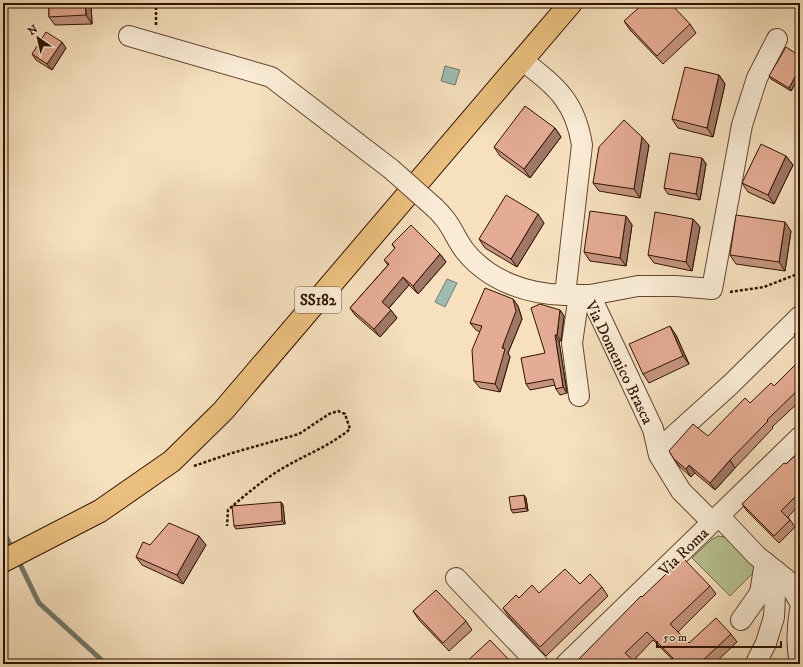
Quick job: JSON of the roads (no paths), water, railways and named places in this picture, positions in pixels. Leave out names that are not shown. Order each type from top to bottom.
[{"type":"main road","name":"SS182","points":[[4,560],[100,511],[172,461],[223,411],[571,3]]},
{"type":"street","points":[[129,36],[271,77],[392,169],[436,208],[446,220],[464,250],[479,266],[499,280],[530,291],[549,294],[578,295],[638,286],[676,286],[712,289],[742,125],[756,78],[777,39]]},
{"type":"street","name":"Via Domenico Brasca","points":[[522,60],[550,82],[564,97],[575,116],[582,145],[578,295],[653,429],[659,455],[681,491],[786,579],[800,602]]},
{"type":"street","points":[[578,295],[572,343],[579,396]]},
{"type":"street","points":[[658,450],[730,385],[800,316]]},
{"type":"street","name":"Via Roma","points":[[566,664],[800,437]]},
{"type":"street","points":[[741,620],[760,593],[770,566]]},
{"type":"street","points":[[757,661],[766,643],[774,617],[770,566]]},
{"type":"street","points":[[456,578],[538,664]]},
{"type":"street","points":[[800,610],[797,627],[797,651],[800,663]]},
{"type":"water","points":[[445,66],[460,70],[455,85],[441,81]]},
{"type":"water","points":[[447,279],[457,283],[445,307],[435,302]]},
{"type":"waterway","points":[[3,530],[13,551]]},
{"type":"waterway","points":[[18,560],[39,603],[106,664]]}]
